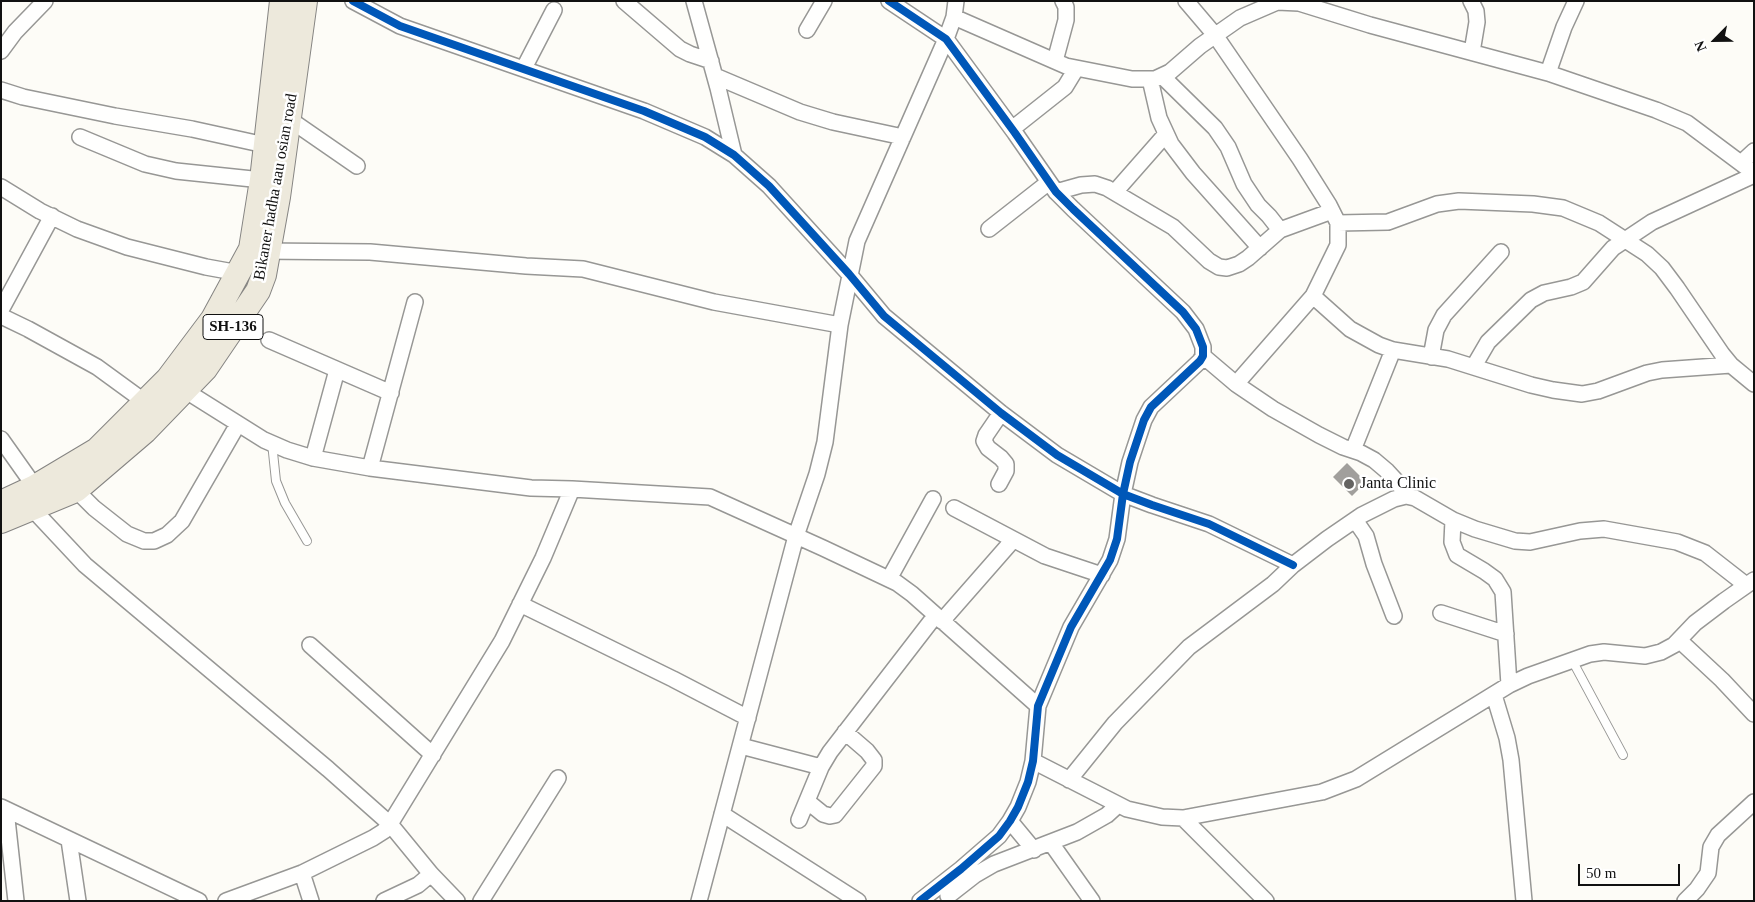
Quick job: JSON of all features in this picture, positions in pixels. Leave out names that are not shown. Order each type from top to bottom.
[{"type":"main road","name":"Bikaner hadha aau osian road","points":[[1,521],[22,499],[97,450],[145,402],[205,369],[258,291],[264,274],[259,250],[262,180],[282,1]]},
{"type":"main road","name":"Bikaner hadha aau osian road","points":[[22,499],[76,490],[146,431],[176,384],[239,273],[259,250],[289,119],[305,1]]},
{"type":"street","points":[[1,51],[15,32],[45,1]]},
{"type":"street","points":[[353,1],[400,26],[644,111],[705,137],[734,155],[769,186],[849,274],[884,316],[1001,413],[1056,455],[1123,494],[1152,506],[1210,524],[1293,565]]},
{"type":"street","points":[[624,1],[680,49],[800,112],[833,122],[903,137]]},
{"type":"street","points":[[694,1],[713,68],[734,155]]},
{"type":"street","points":[[808,30],[824,1]]},
{"type":"street","points":[[889,1],[946,39],[1052,187],[1073,210],[1183,312],[1196,329],[1203,347],[1203,356],[1200,361],[1151,408],[1133,448],[1123,494],[1117,539],[1110,560],[1071,627],[1038,706],[1033,761],[1028,782],[1010,821],[947,894]]},
{"type":"street","points":[[699,901],[796,536],[817,474],[824,442],[840,325],[857,241],[946,39],[954,17],[956,1]]},
{"type":"street","points":[[1055,61],[1066,20],[1066,7],[1063,1]]},
{"type":"street","points":[[1186,1],[1215,35],[1300,159],[1335,217],[1338,245],[1313,296],[1236,384]]},
{"type":"street","points":[[1471,1],[1476,11],[1477,22],[1472,52]]},
{"type":"street","points":[[1548,73],[1564,27],[1576,1]]},
{"type":"street","points":[[954,17],[1076,69],[1132,79],[1156,78],[1170,72],[1215,35],[1240,18],[1277,2],[1299,2],[1370,25],[1548,73],[1656,110],[1687,123],[1754,174],[1652,222],[1613,248],[1583,282],[1572,287],[1544,293],[1531,300],[1488,342],[1474,366]]},
{"type":"street","points":[[524,68],[554,10]]},
{"type":"street","points":[[1012,130],[1065,87],[1076,69]]},
{"type":"street","points":[[1156,78],[1159,118],[1171,144],[1193,173],[1260,248]]},
{"type":"street","points":[[1156,78],[1215,128],[1228,147],[1244,184],[1258,205],[1280,230]]},
{"type":"street","points":[[1,90],[23,97],[265,145]]},
{"type":"street","points":[[289,119],[358,166]]},
{"type":"street","points":[[1115,192],[1166,134]]},
{"type":"street","points":[[80,137],[145,164],[176,172],[262,180]]},
{"type":"street","points":[[1741,163],[1754,151]]},
{"type":"street","points":[[989,229],[1052,187],[1095,184],[1115,192],[1173,227],[1209,261],[1219,267],[1227,268],[1239,264],[1248,258],[1280,230],[1335,217],[1388,222],[1436,204],[1459,201],[1490,201],[1563,208],[1599,223],[1647,254],[1662,268],[1731,365],[1754,384]]},
{"type":"street","points":[[1,187],[77,229],[127,247],[239,273]]},
{"type":"street","points":[[1,310],[52,216]]},
{"type":"street","points":[[259,250],[370,252],[526,266],[583,269],[714,302],[840,325]]},
{"type":"street","points":[[1430,357],[1436,330],[1444,315],[1501,252]]},
{"type":"street","points":[[1313,296],[1363,338],[1393,350],[1448,359],[1531,385],[1582,394],[1598,391],[1647,373],[1662,370],[1731,365]]},
{"type":"street","points":[[370,468],[416,302]]},
{"type":"street","points":[[1,316],[97,367],[145,402]]},
{"type":"street","points":[[269,340],[391,393]]},
{"type":"street","points":[[1353,450],[1393,350]]},
{"type":"street","points":[[1203,356],[1236,384],[1273,409],[1319,435],[1374,460],[1400,484],[1406,496]]},
{"type":"street","points":[[314,458],[337,370]]},
{"type":"street","points":[[176,384],[238,424],[272,443],[287,450],[314,458],[370,468],[531,488],[710,497],[890,579],[912,594],[1038,706]]},
{"type":"street","points":[[999,484],[1006,471],[1006,464],[988,448],[984,441],[1001,413]]},
{"type":"street","points":[[76,490],[94,508],[128,534],[144,541],[154,541],[167,535],[182,520],[238,424]]},
{"type":"street","points":[[1,439],[22,499],[85,565],[306,750],[390,824],[431,874],[457,901]]},
{"type":"street","points":[[226,901],[302,873],[373,838],[384,831],[390,824],[502,641],[543,558],[572,489]]},
{"type":"street","points":[[1033,761],[1069,780],[1118,805],[1143,814],[1183,818],[1322,792],[1356,779],[1508,685],[1590,654],[1604,652],[1645,656],[1661,652],[1679,640],[1695,624],[1750,582],[1705,553],[1677,542],[1604,529],[1580,531],[1530,542],[1514,541],[1453,520],[1414,498],[1406,496],[1394,499],[1355,520],[1327,539],[1293,565],[1273,584],[1189,647],[1115,723],[1069,780]]},
{"type":"street","points":[[890,579],[933,499]]},
{"type":"street","points":[[954,508],[1045,556],[1102,575]]},
{"type":"street","points":[[1355,520],[1366,536],[1374,564],[1394,616]]},
{"type":"street","points":[[1453,520],[1452,542],[1456,555],[1495,579],[1503,592],[1508,685]]},
{"type":"street","points":[[799,820],[820,767],[845,732],[939,618],[1013,540]]},
{"type":"street","points":[[520,604],[748,718]]},
{"type":"street","points":[[1441,613],[1506,634]]},
{"type":"street","points":[[1679,640],[1722,680],[1754,714]]},
{"type":"street","points":[[310,645],[433,755]]},
{"type":"street","points":[[1494,695],[1511,760],[1524,901]]},
{"type":"street","points":[[807,801],[823,814],[835,815],[874,766],[874,760],[845,732]]},
{"type":"street","points":[[741,746],[820,767]]},
{"type":"street","points":[[481,901],[558,778]]},
{"type":"street","points":[[1685,901],[1697,889],[1708,873],[1711,847],[1718,836],[1754,802]]},
{"type":"street","points":[[920,901],[947,894],[994,864],[1034,850],[1094,823],[1118,805]]},
{"type":"street","points":[[4,808],[199,901]]},
{"type":"street","points":[[4,808],[16,901]]},
{"type":"street","points":[[722,814],[858,901]]},
{"type":"street","points":[[1183,818],[1266,901]]},
{"type":"street","points":[[1010,821],[1034,850]]},
{"type":"street","points":[[69,840],[78,901]]},
{"type":"street","points":[[1051,843],[1092,901]]},
{"type":"street","points":[[302,873],[311,901]]},
{"type":"street","points":[[384,901],[405,896],[431,874]]},
{"type":"lane","points":[[272,443],[276,481],[285,503],[307,541]]},
{"type":"lane","points":[[1572,660],[1624,755]]},
{"type":"building","points":[[1347,463],[1366,482],[1352,496],[1333,477]]},
{"type":"cycle path","points":[[353,1],[400,26],[644,111],[705,137],[734,155],[769,186],[849,274],[884,316],[1001,413],[1057,455],[1123,494],[1209,524],[1293,565]]},
{"type":"cycle path","points":[[889,1],[946,39],[1056,192],[1183,312],[1196,329],[1203,347],[1203,356],[1200,361],[1151,407],[1144,420],[1130,462],[1123,494],[1117,539],[1110,560],[1071,627],[1038,706],[1033,761],[1028,782],[1018,807],[999,836],[920,901]]},
{"type":"place","name":"Janta Clinic","points":[[1349,484]]}]
